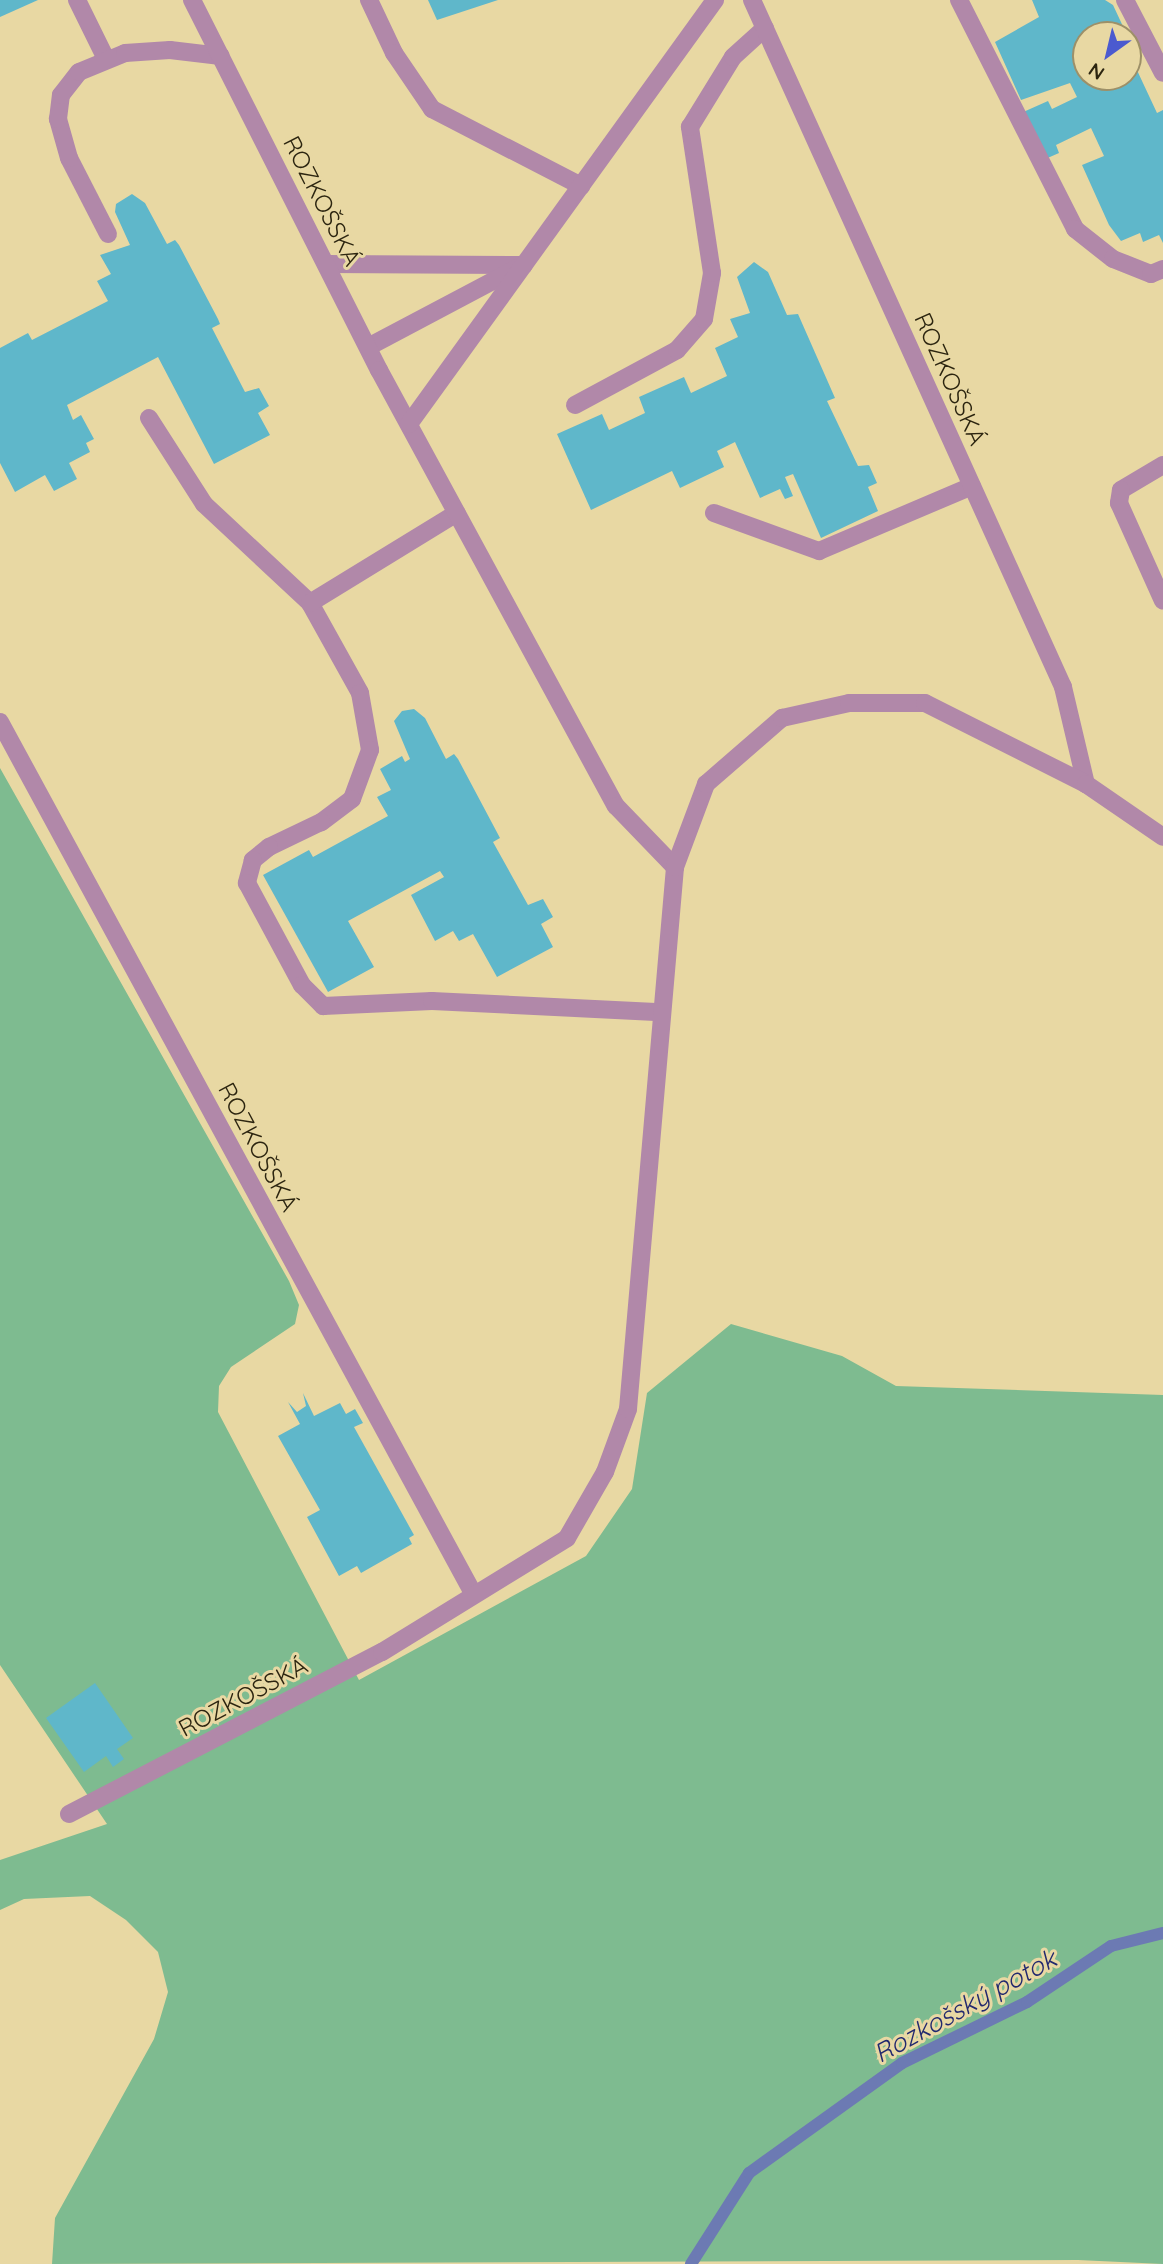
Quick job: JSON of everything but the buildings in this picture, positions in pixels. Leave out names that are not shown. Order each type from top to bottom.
[{"type":"street","points":[[77,0],[106,59]]},
{"type":"street","name":"ROZKOŠSKÁ","points":[[192,0],[368,347],[617,806],[675,867]]},
{"type":"street","points":[[369,0],[394,53],[432,109],[581,186]]},
{"type":"street","points":[[409,424],[715,0]]},
{"type":"street","name":"ROZKOŠSKÁ","points":[[752,0],[1063,687],[1086,784]]},
{"type":"street","points":[[958,0],[1075,229],[1113,258],[1152,274],[1163,269]]},
{"type":"street","points":[[1125,0],[1163,73]]},
{"type":"street","points":[[575,405],[677,349],[704,318],[712,273],[690,127],[733,57],[765,28]]},
{"type":"street","points":[[108,234],[69,158],[58,119],[61,95],[79,72],[106,59],[170,50],[221,56]]},
{"type":"street","points":[[326,264],[524,265]]},
{"type":"street","points":[[368,347],[524,265]]},
{"type":"street","points":[[149,418],[204,504],[310,603],[360,693],[370,750],[352,799],[253,860],[247,883],[302,985],[323,1006],[432,1001],[661,1012]]},
{"type":"street","points":[[1163,465],[1121,489],[1119,503],[1163,601]]},
{"type":"street","points":[[714,513],[819,551],[972,486]]},
{"type":"street","points":[[310,603],[457,513]]},
{"type":"street","name":"ROZKOŠSKÁ","points":[[69,1814],[382,1652],[567,1538],[605,1472],[628,1409],[675,867],[706,784],[782,718],[849,703],[925,703],[1086,784],[1163,837]]},
{"type":"street","name":"ROZKOŠSKÁ","points":[[0,722],[474,1595]]},
{"type":"green space","points":[[0,768],[289,1281],[299,1305],[295,1324],[231,1367],[219,1386],[218,1412],[359,1680],[586,1556],[632,1489],[647,1393],[731,1324],[842,1356],[896,1386],[1163,1395],[1163,2264],[1078,2260],[52,2264],[55,2218],[154,2039],[168,1992],[158,1952],[126,1920],[90,1896],[24,1899],[0,1910],[0,1860],[107,1824],[0,1665]]},
{"type":"waterway","name":"Rozkošský potok","points":[[691,2264],[749,2173],[902,2063],[1027,2002],[1111,1946],[1163,1933]]}]
